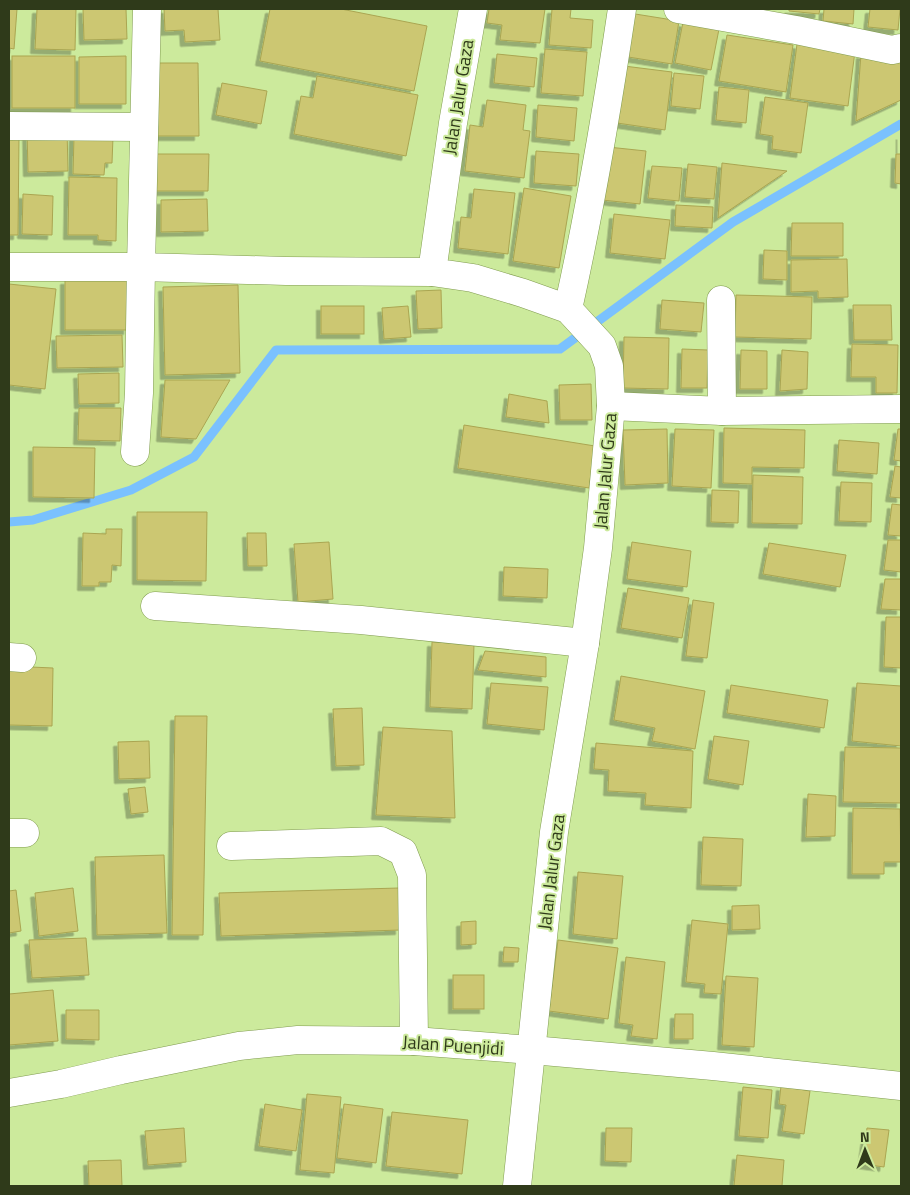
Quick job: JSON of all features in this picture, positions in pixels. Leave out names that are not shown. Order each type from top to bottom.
[{"type":"street","points":[[135,452],[139,393],[147,9]]},
{"type":"street","name":"Jalan Jalur Gaza","points":[[473,9],[453,123],[432,272],[473,278],[523,293],[575,316],[602,346],[610,366],[611,406],[598,548],[585,643],[554,832],[516,1186]]},
{"type":"street","points":[[575,316],[586,227],[604,128],[622,9]]},
{"type":"street","points":[[678,9],[796,30],[892,50],[901,48]]},
{"type":"street","points":[[9,126],[144,127]]},
{"type":"street","points":[[9,267],[141,267],[286,271],[432,272]]},
{"type":"street","points":[[721,300],[722,411]]},
{"type":"street","points":[[611,406],[722,411],[901,409]]},
{"type":"street","points":[[155,606],[361,620],[585,643]]},
{"type":"street","points":[[231,846],[381,841],[403,852],[412,875],[414,1041]]},
{"type":"street","name":"Jalan Puenjidi","points":[[9,1093],[61,1084],[239,1046],[298,1040],[414,1041],[532,1050],[712,1066],[901,1086]]},
{"type":"building","points":[[9,9],[17,9],[14,49],[9,48]]},
{"type":"building","points":[[37,9],[76,9],[75,50],[35,49]]},
{"type":"building","points":[[83,9],[126,9],[127,39],[84,40]]},
{"type":"building","points":[[164,9],[218,9],[220,40],[185,42],[184,30],[165,31]]},
{"type":"building","points":[[270,9],[341,9],[427,26],[414,91],[260,61]]},
{"type":"building","points":[[489,9],[545,9],[540,43],[500,40],[502,25],[487,23]]},
{"type":"building","points":[[552,9],[571,9],[570,18],[593,20],[591,48],[549,45]]},
{"type":"building","points":[[789,9],[820,9],[819,14],[789,11]]},
{"type":"building","points":[[824,9],[854,9],[853,24],[823,21]]},
{"type":"building","points":[[870,9],[900,9],[898,30],[868,27]]},
{"type":"building","points":[[629,13],[679,21],[672,64],[622,56]]},
{"type":"building","points":[[683,22],[719,29],[711,70],[675,63]]},
{"type":"building","points":[[727,35],[793,45],[786,92],[719,81]]},
{"type":"building","points":[[797,44],[855,51],[848,106],[790,98]]},
{"type":"building","points":[[545,49],[587,52],[583,96],[541,93]]},
{"type":"building","points":[[497,54],[537,58],[534,87],[494,83]]},
{"type":"building","points":[[861,54],[901,57],[901,100],[856,121]]},
{"type":"building","points":[[12,56],[75,56],[75,108],[12,108]]},
{"type":"building","points":[[126,56],[126,104],[79,104],[79,57]]},
{"type":"building","points":[[156,63],[198,63],[199,136],[157,136]]},
{"type":"building","points":[[624,66],[672,72],[665,130],[617,123]]},
{"type":"building","points":[[674,73],[704,76],[700,109],[671,106]]},
{"type":"building","points":[[317,76],[418,95],[406,156],[294,134],[301,96],[313,98]]},
{"type":"building","points":[[222,83],[267,91],[261,124],[216,115]]},
{"type":"building","points":[[719,87],[749,90],[746,123],[716,120]]},
{"type":"building","points":[[765,97],[808,103],[801,153],[772,149],[773,136],[760,134]]},
{"type":"building","points":[[487,100],[526,105],[523,130],[530,131],[524,178],[465,171],[470,125],[483,127]]},
{"type":"building","points":[[538,105],[577,108],[574,141],[536,137]]},
{"type":"building","points":[[67,128],[68,171],[28,172],[27,129]]},
{"type":"building","points":[[9,135],[19,136],[18,235],[9,235]]},
{"type":"building","points":[[74,136],[113,137],[112,163],[105,163],[104,175],[73,174]]},
{"type":"building","points":[[608,147],[646,151],[640,204],[602,200]]},
{"type":"building","points":[[536,151],[579,154],[576,186],[534,183]]},
{"type":"building","points":[[154,154],[209,154],[208,191],[154,191]]},
{"type":"building","points":[[896,154],[901,154],[901,184],[895,183]]},
{"type":"building","points":[[722,163],[787,171],[718,218]]},
{"type":"building","points":[[688,164],[717,167],[714,199],[685,197]]},
{"type":"building","points":[[652,166],[682,168],[679,201],[648,198]]},
{"type":"building","points":[[69,177],[117,178],[116,241],[98,240],[98,235],[68,235]]},
{"type":"building","points":[[524,188],[571,196],[559,268],[513,261]]},
{"type":"building","points":[[474,189],[515,193],[508,254],[458,248],[461,217],[471,218]]},
{"type":"building","points":[[23,194],[53,196],[52,235],[22,234]]},
{"type":"building","points":[[207,199],[208,231],[161,232],[161,200]]},
{"type":"building","points":[[676,205],[713,207],[712,228],[675,226]]},
{"type":"building","points":[[614,214],[670,220],[665,259],[610,253]]},
{"type":"building","points":[[792,223],[843,223],[843,256],[791,256]]},
{"type":"building","points":[[764,250],[787,251],[787,280],[763,279]]},
{"type":"building","points":[[847,259],[848,297],[818,298],[818,291],[791,292],[791,260]]},
{"type":"building","points":[[65,280],[129,280],[128,330],[65,330]]},
{"type":"building","points":[[9,284],[56,289],[45,389],[9,385]]},
{"type":"building","points":[[238,285],[240,373],[165,375],[163,287]]},
{"type":"building","points":[[441,290],[442,328],[418,329],[416,291]]},
{"type":"building","points":[[736,295],[812,297],[811,339],[735,337]]},
{"type":"building","points":[[662,300],[704,303],[701,332],[660,329]]},
{"type":"building","points":[[853,305],[891,305],[892,340],[854,340]]},
{"type":"building","points":[[321,306],[364,306],[364,334],[321,334]]},
{"type":"building","points":[[408,306],[411,337],[384,339],[382,308]]},
{"type":"building","points":[[122,335],[123,367],[57,368],[56,336]]},
{"type":"building","points":[[624,337],[669,338],[668,389],[623,388]]},
{"type":"building","points":[[852,344],[898,345],[897,393],[876,393],[876,377],[851,377]]},
{"type":"building","points":[[682,349],[708,350],[707,388],[681,388]]},
{"type":"building","points":[[741,350],[767,351],[767,389],[740,389]]},
{"type":"building","points":[[782,350],[808,352],[807,389],[780,391]]},
{"type":"building","points":[[119,373],[119,403],[79,404],[78,374]]},
{"type":"building","points":[[165,380],[230,380],[196,439],[161,437]]},
{"type":"building","points":[[591,384],[592,420],[560,420],[559,385]]},
{"type":"building","points":[[509,394],[547,401],[549,423],[506,417]]},
{"type":"building","points":[[79,408],[121,408],[120,441],[78,440]]},
{"type":"building","points":[[464,425],[595,446],[589,488],[458,468]]},
{"type":"building","points":[[724,428],[805,430],[804,468],[752,467],[752,484],[723,483]]},
{"type":"building","points":[[667,429],[668,483],[625,485],[623,430]]},
{"type":"building","points":[[675,429],[714,430],[711,488],[672,486]]},
{"type":"building","points":[[898,429],[901,429],[901,461],[894,460]]},
{"type":"building","points":[[839,440],[879,443],[877,474],[837,471]]},
{"type":"building","points":[[33,447],[95,448],[94,498],[33,497]]},
{"type":"building","points":[[895,466],[901,467],[901,498],[890,497]]},
{"type":"building","points":[[753,475],[803,477],[802,524],[752,523]]},
{"type":"building","points":[[841,482],[872,483],[871,522],[839,521]]},
{"type":"building","points":[[712,490],[739,491],[738,523],[711,522]]},
{"type":"building","points":[[892,504],[901,505],[901,536],[888,535]]},
{"type":"building","points":[[137,512],[207,512],[206,581],[137,580]]},
{"type":"building","points":[[106,529],[122,529],[121,566],[112,565],[111,582],[99,582],[99,586],[82,586],[83,533],[106,534]]},
{"type":"building","points":[[247,533],[266,533],[267,566],[248,566]]},
{"type":"building","points":[[888,540],[901,540],[901,572],[884,570]]},
{"type":"building","points":[[329,542],[333,599],[298,602],[294,544]]},
{"type":"building","points":[[632,542],[691,551],[687,587],[627,579]]},
{"type":"building","points":[[769,543],[846,555],[840,587],[763,574]]},
{"type":"building","points":[[504,567],[548,569],[547,598],[503,596]]},
{"type":"building","points":[[885,579],[901,579],[901,610],[881,609]]},
{"type":"building","points":[[628,588],[689,598],[682,638],[621,628]]},
{"type":"building","points":[[693,600],[714,603],[707,658],[686,656]]},
{"type":"building","points":[[886,617],[901,617],[901,668],[884,667]]},
{"type":"building","points":[[432,642],[474,644],[472,709],[430,707]]},
{"type":"building","points":[[485,651],[546,657],[546,677],[478,670]]},
{"type":"building","points":[[9,666],[53,668],[52,726],[9,725]]},
{"type":"building","points":[[621,676],[705,691],[695,749],[652,741],[655,728],[614,720]]},
{"type":"building","points":[[491,683],[548,687],[544,730],[487,724]]},
{"type":"building","points":[[857,683],[901,686],[901,746],[852,741]]},
{"type":"building","points":[[731,685],[828,700],[824,728],[727,713]]},
{"type":"building","points":[[362,708],[364,765],[336,766],[333,709]]},
{"type":"building","points":[[175,716],[207,716],[203,935],[172,935]]},
{"type":"building","points":[[383,727],[452,731],[455,818],[376,815]]},
{"type":"building","points":[[714,736],[749,741],[743,785],[708,779]]},
{"type":"building","points":[[149,741],[150,778],[119,779],[118,742]]},
{"type":"building","points":[[596,743],[693,751],[691,808],[645,805],[646,793],[608,791],[609,770],[594,769]]},
{"type":"building","points":[[845,747],[901,748],[901,803],[843,802]]},
{"type":"building","points":[[145,787],[148,812],[131,814],[128,789]]},
{"type":"building","points":[[808,794],[836,796],[835,836],[806,837]]},
{"type":"building","points":[[853,808],[900,809],[901,862],[884,862],[884,874],[852,874]]},
{"type":"building","points":[[703,837],[743,839],[741,886],[701,885]]},
{"type":"building","points":[[164,855],[167,933],[97,935],[95,857]]},
{"type":"building","points":[[578,872],[623,876],[617,939],[573,934]]},
{"type":"building","points":[[73,888],[78,931],[39,936],[35,893]]},
{"type":"building","points":[[399,888],[400,930],[221,936],[219,893]]},
{"type":"building","points":[[16,890],[21,931],[9,933],[9,891]]},
{"type":"building","points":[[759,905],[760,929],[732,930],[732,906]]},
{"type":"building","points":[[692,920],[728,924],[721,994],[704,993],[705,984],[686,982]]},
{"type":"building","points":[[476,921],[476,944],[461,945],[461,922]]},
{"type":"building","points":[[86,938],[89,975],[32,978],[29,940]]},
{"type":"building","points":[[558,940],[618,948],[608,1019],[549,1011]]},
{"type":"building","points":[[504,947],[519,948],[518,962],[503,962]]},
{"type":"building","points":[[626,957],[665,962],[657,1039],[631,1036],[633,1025],[619,1023]]},
{"type":"building","points":[[453,975],[484,975],[484,1009],[453,1009]]},
{"type":"building","points":[[726,976],[758,978],[754,1047],[722,1045]]},
{"type":"building","points":[[53,990],[58,1041],[9,1045],[9,994]]},
{"type":"building","points":[[66,1010],[99,1010],[99,1040],[66,1039]]},
{"type":"building","points":[[675,1014],[693,1014],[693,1039],[674,1039]]},
{"type":"building","points":[[781,1086],[810,1091],[804,1134],[782,1131],[786,1105],[779,1104]]},
{"type":"building","points":[[743,1087],[772,1090],[768,1138],[739,1136]]},
{"type":"building","points":[[307,1094],[341,1097],[334,1173],[300,1170]]},
{"type":"building","points":[[265,1104],[302,1110],[296,1151],[259,1146]]},
{"type":"building","points":[[344,1104],[383,1109],[376,1163],[337,1158]]},
{"type":"building","points":[[392,1112],[468,1120],[462,1174],[386,1166]]},
{"type":"building","points":[[184,1128],[186,1162],[148,1165],[145,1131]]},
{"type":"building","points":[[606,1128],[632,1128],[631,1162],[605,1161]]},
{"type":"building","points":[[867,1128],[889,1130],[884,1167],[862,1164]]},
{"type":"building","points":[[737,1155],[784,1160],[782,1186],[734,1186]]},
{"type":"building","points":[[121,1160],[122,1186],[89,1186],[88,1161]]},
{"type":"waterway","points":[[9,522],[33,520],[131,490],[194,457],[276,350],[560,349],[733,222],[901,124]]}]
